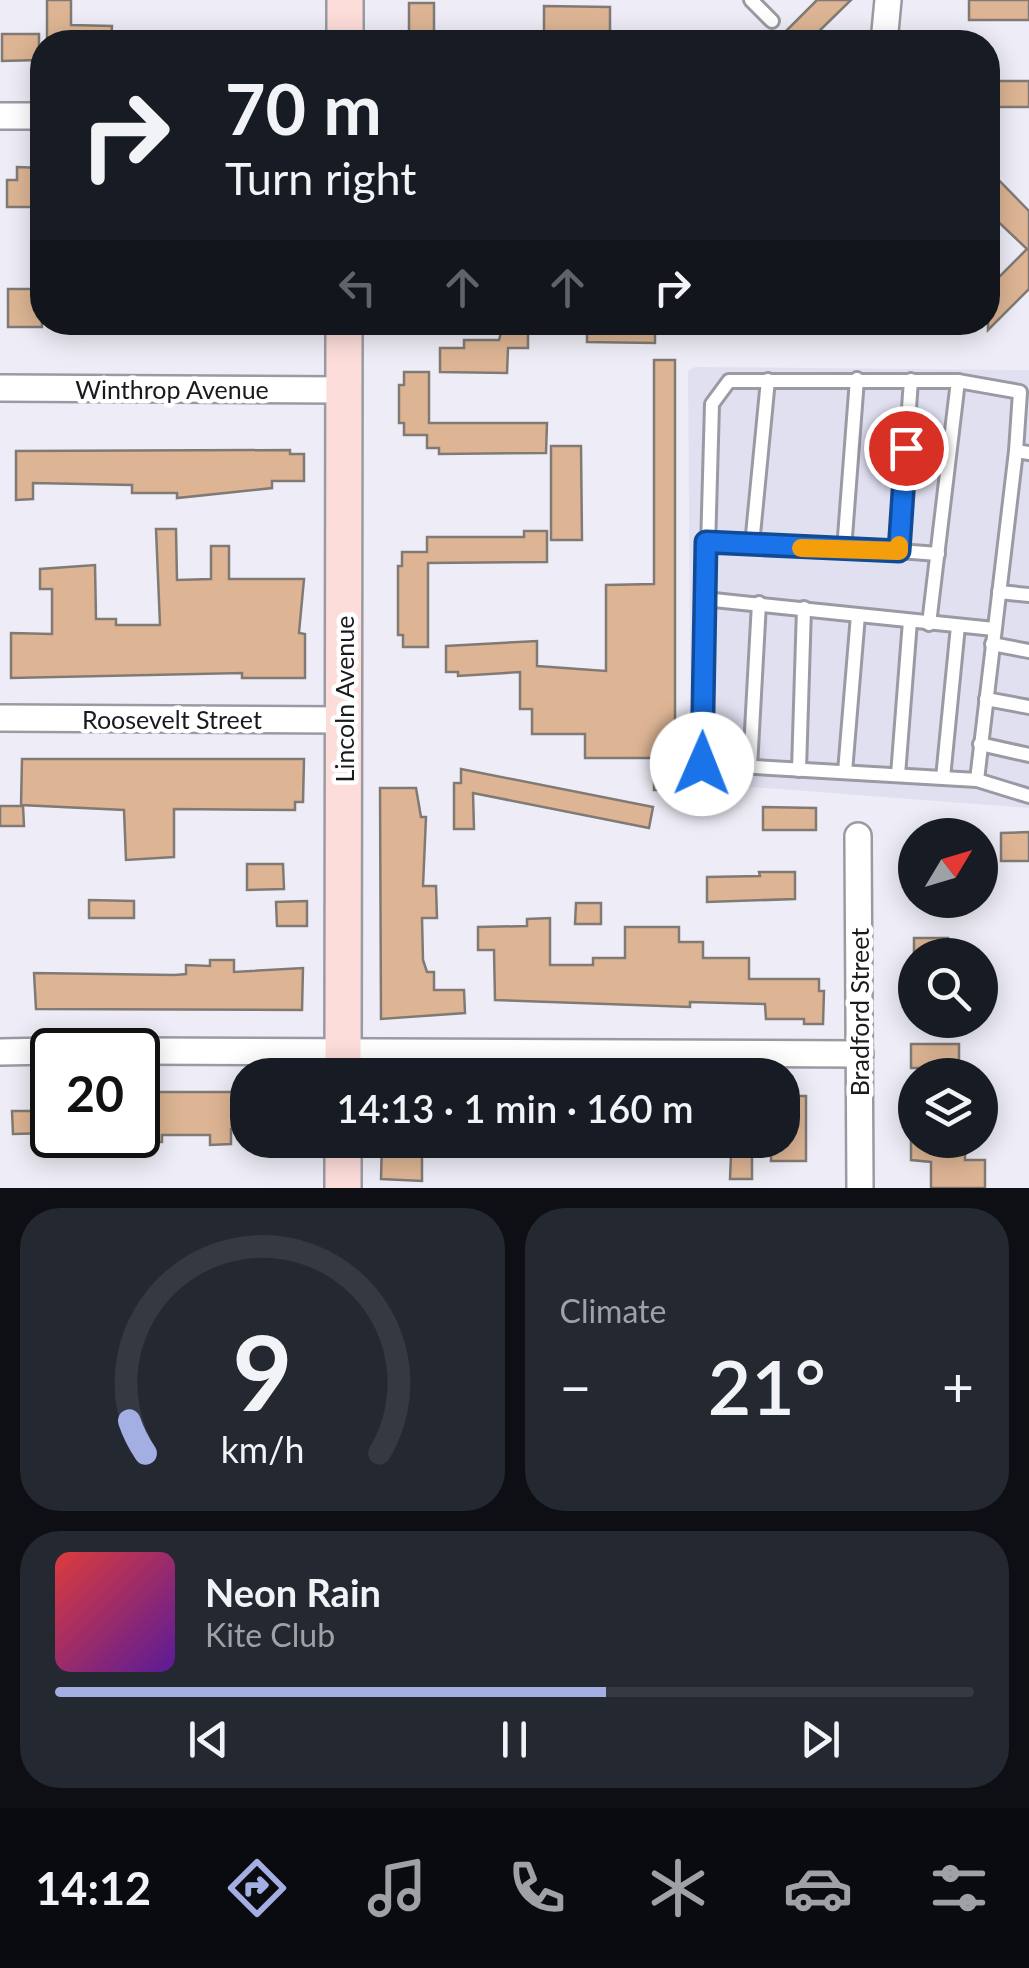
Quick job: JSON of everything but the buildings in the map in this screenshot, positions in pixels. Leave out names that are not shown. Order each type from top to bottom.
[{"type":"street","points":[[345,0],[345,30]]},
{"type":"street","points":[[885,30],[888,0]]},
{"type":"street","points":[[0,116],[30,116]]},
{"type":"street","name":"Lincoln Avenue","points":[[343,1058],[344,335]]},
{"type":"street","name":"Winthrop Avenue","points":[[0,388],[344,390]]},
{"type":"street","name":"Roosevelt Street","points":[[0,718],[344,720]]},
{"type":"street","name":"Bradford Street","points":[[858,836],[860,1188]]},
{"type":"street","points":[[0,1052],[30,1051]]},
{"type":"street","points":[[160,1052],[268,1058]]},
{"type":"street","points":[[602,1058],[860,1054]]},
{"type":"street","points":[[343,1158],[343,1188]]},
{"type":"lane","points":[[751,0],[772,21]]},
{"type":"lane","points":[[844,550],[857,379]]},
{"type":"lane","points":[[977,780],[999,592],[1023,452],[1024,392],[958,381],[729,380],[712,404],[702,764],[977,780],[1029,796]]},
{"type":"lane","points":[[752,545],[768,380]]},
{"type":"lane","points":[[899,551],[912,380]]},
{"type":"lane","points":[[930,624],[958,381]]},
{"type":"lane","points":[[706,542],[938,554]]},
{"type":"lane","points":[[999,592],[1029,595]]},
{"type":"lane","points":[[704,599],[994,629]]},
{"type":"lane","points":[[750,767],[759,603]]},
{"type":"lane","points":[[799,770],[804,608]]},
{"type":"lane","points":[[845,772],[858,615]]},
{"type":"lane","points":[[898,775],[910,621]]},
{"type":"lane","points":[[944,778],[958,626]]},
{"type":"lane","points":[[992,644],[1029,651]]},
{"type":"lane","points":[[986,699],[1029,706]]},
{"type":"lane","points":[[980,744],[1029,754]]},
{"type":"shaded area","points":[[695,367],[1029,370],[1029,808],[698,783],[691,778],[688,371]]},
{"type":"slow traffic","points":[[801,548],[899,551],[899,545]]},
{"type":"route","points":[[702,764],[706,542],[899,551],[906,448]]}]
